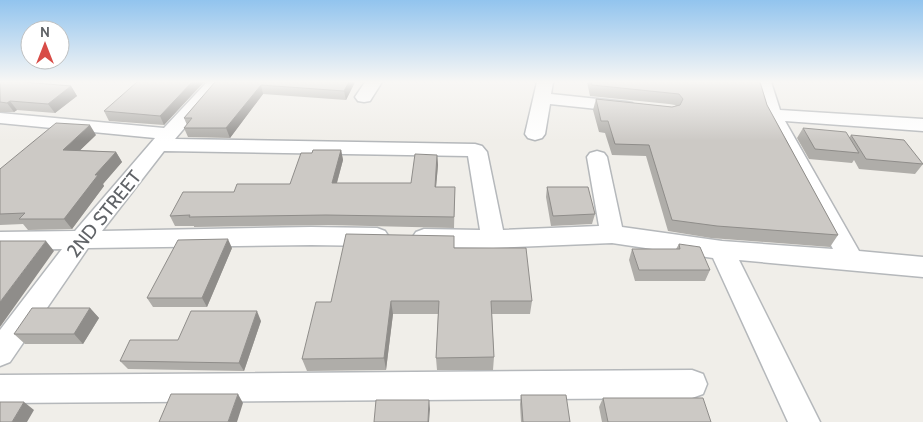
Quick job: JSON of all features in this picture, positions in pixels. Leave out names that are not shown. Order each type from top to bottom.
[{"type":"street","name":"2ND STREET","points":[[0,353],[82,239],[198,102]]},
{"type":"street","points":[[535,134],[542,102]]},
{"type":"street","points":[[606,102],[640,108]]},
{"type":"street","points":[[769,102],[772,114],[851,260]]},
{"type":"street","points":[[772,114],[923,125]]},
{"type":"street","points":[[0,118],[165,139],[475,150],[477,152],[494,239]]},
{"type":"street","points":[[597,157],[612,234]]},
{"type":"street","points":[[0,241],[311,236],[494,239],[612,234],[722,250],[923,267]]},
{"type":"street","points":[[722,250],[804,422]]},
{"type":"street","points":[[0,389],[692,384]]},
{"type":"building","points":[[19,102],[51,102],[48,104]]},
{"type":"building","points":[[115,102],[173,102],[160,116],[104,111]]},
{"type":"building","points":[[198,102],[247,102],[226,128],[184,128],[192,118],[184,118]]},
{"type":"building","points":[[597,102],[622,102],[672,107],[680,105],[682,102],[766,102],[838,235],[717,226],[672,220],[649,145],[615,144],[608,121],[601,121]]},
{"type":"building","points":[[56,123],[90,125],[63,150],[116,152],[95,175],[98,175],[64,219],[19,219],[25,213],[0,214],[0,169]]},
{"type":"building","points":[[803,128],[846,132],[859,153],[815,149]]},
{"type":"building","points":[[851,135],[904,140],[923,164],[866,159]]},
{"type":"building","points":[[313,150],[341,150],[332,183],[411,183],[415,154],[437,155],[435,187],[455,187],[454,217],[326,215],[170,216],[183,192],[234,192],[237,184],[290,184],[301,153],[312,153]]},
{"type":"building","points":[[547,187],[588,187],[595,214],[553,216]]},
{"type":"building","points":[[346,234],[454,236],[454,248],[526,248],[532,301],[491,301],[494,357],[436,358],[439,301],[391,301],[384,358],[302,359],[316,302],[331,302]]},
{"type":"building","points":[[228,239],[202,298],[147,298],[178,240]]},
{"type":"building","points":[[0,241],[46,241],[0,302]]},
{"type":"building","points":[[679,244],[700,247],[710,270],[639,270],[632,249],[680,249]]},
{"type":"building","points":[[32,308],[90,308],[74,334],[14,334]]},
{"type":"building","points":[[191,311],[257,311],[239,363],[120,361],[130,340],[178,340]]},
{"type":"building","points":[[171,394],[238,394],[228,422],[159,422]]},
{"type":"building","points":[[521,395],[566,395],[570,422],[523,422]]},
{"type":"building","points":[[603,398],[703,398],[711,422],[608,422]]},
{"type":"building","points":[[376,400],[429,400],[428,422],[374,422]]},
{"type":"building","points":[[0,402],[24,402],[12,422],[0,422]]}]
